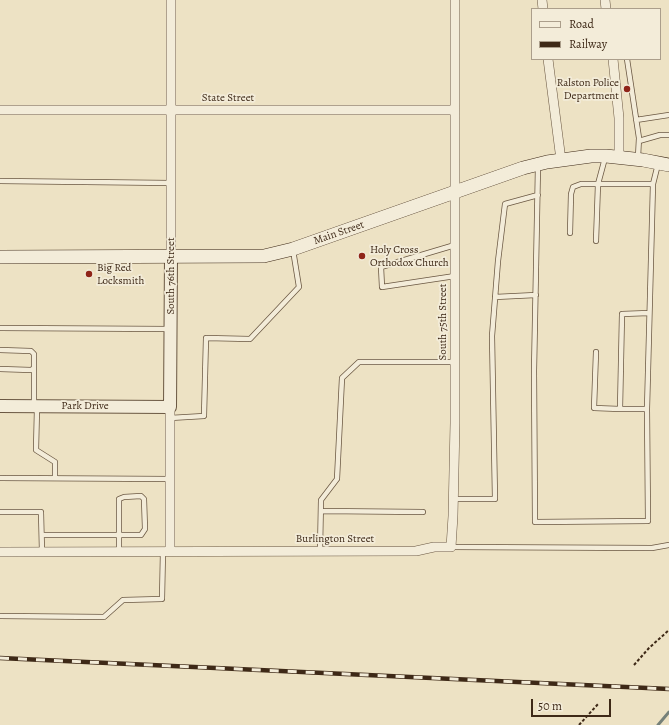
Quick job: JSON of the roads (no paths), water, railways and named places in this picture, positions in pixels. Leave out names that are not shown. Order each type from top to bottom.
[{"type":"main road","name":"Main Street","points":[[0,257],[258,256],[293,249],[538,164],[591,156],[612,156],[664,164]]},
{"type":"street","name":"South 76th Street","points":[[167,551],[170,479],[171,0]]},
{"type":"street","name":"South 75th Street","points":[[451,547],[455,362],[455,0]]},
{"type":"street","points":[[548,60],[561,160]]},
{"type":"street","points":[[612,156],[619,118],[613,60]]},
{"type":"street","name":"State Street","points":[[0,110],[455,110]]},
{"type":"street","name":"Park Drive","points":[[0,406],[35,406],[170,412]]},
{"type":"street","name":"Burlington Street","points":[[0,552],[416,551],[434,547],[451,547]]},
{"type":"lane","points":[[628,60],[639,142],[638,159]]},
{"type":"lane","points":[[636,120],[669,115]]},
{"type":"lane","points":[[639,142],[660,135],[669,135]]},
{"type":"lane","points":[[596,241],[598,184],[612,156]]},
{"type":"lane","points":[[538,164],[534,371],[535,522],[648,521],[647,409],[653,184],[664,164]]},
{"type":"lane","points":[[0,181],[171,183]]},
{"type":"lane","points":[[570,233],[571,194],[573,187],[581,184],[653,184]]},
{"type":"lane","points":[[453,499],[495,499],[492,336],[505,204],[538,195]]},
{"type":"lane","points":[[455,245],[381,267],[382,287],[455,276]]},
{"type":"lane","points":[[170,412],[204,416],[206,338],[250,338],[299,287],[293,249]]},
{"type":"lane","points":[[495,297],[536,295]]},
{"type":"lane","points":[[620,409],[622,314],[649,313]]},
{"type":"lane","points":[[0,328],[171,329]]},
{"type":"lane","points":[[0,350],[32,350],[34,354],[36,450],[55,462],[55,478]]},
{"type":"lane","points":[[596,352],[594,408],[647,409]]},
{"type":"lane","points":[[320,551],[321,500],[337,479],[342,378],[359,362],[455,362]]},
{"type":"lane","points":[[0,369],[30,370],[34,368]]},
{"type":"lane","points":[[0,478],[170,479]]},
{"type":"lane","points":[[42,535],[119,535],[141,535],[145,529],[144,499],[141,496],[124,497],[119,499],[119,535],[119,552]]},
{"type":"lane","points":[[321,511],[423,512]]},
{"type":"lane","points":[[0,512],[41,512],[42,552]]},
{"type":"lane","name":"Burlington Street","points":[[451,547],[652,548],[669,545]]},
{"type":"lane","points":[[0,616],[104,617],[123,600],[162,599],[167,551]]},
{"type":"waterway","points":[[658,725],[669,712]]},
{"type":"railway","points":[[0,658],[669,689]]},
{"type":"place","name":"Ralston Police Department","points":[[627,89]]},
{"type":"place","name":"Holy Cross Orthodox Church","points":[[362,256]]},
{"type":"place","name":"Big Red Locksmith","points":[[89,274]]}]
